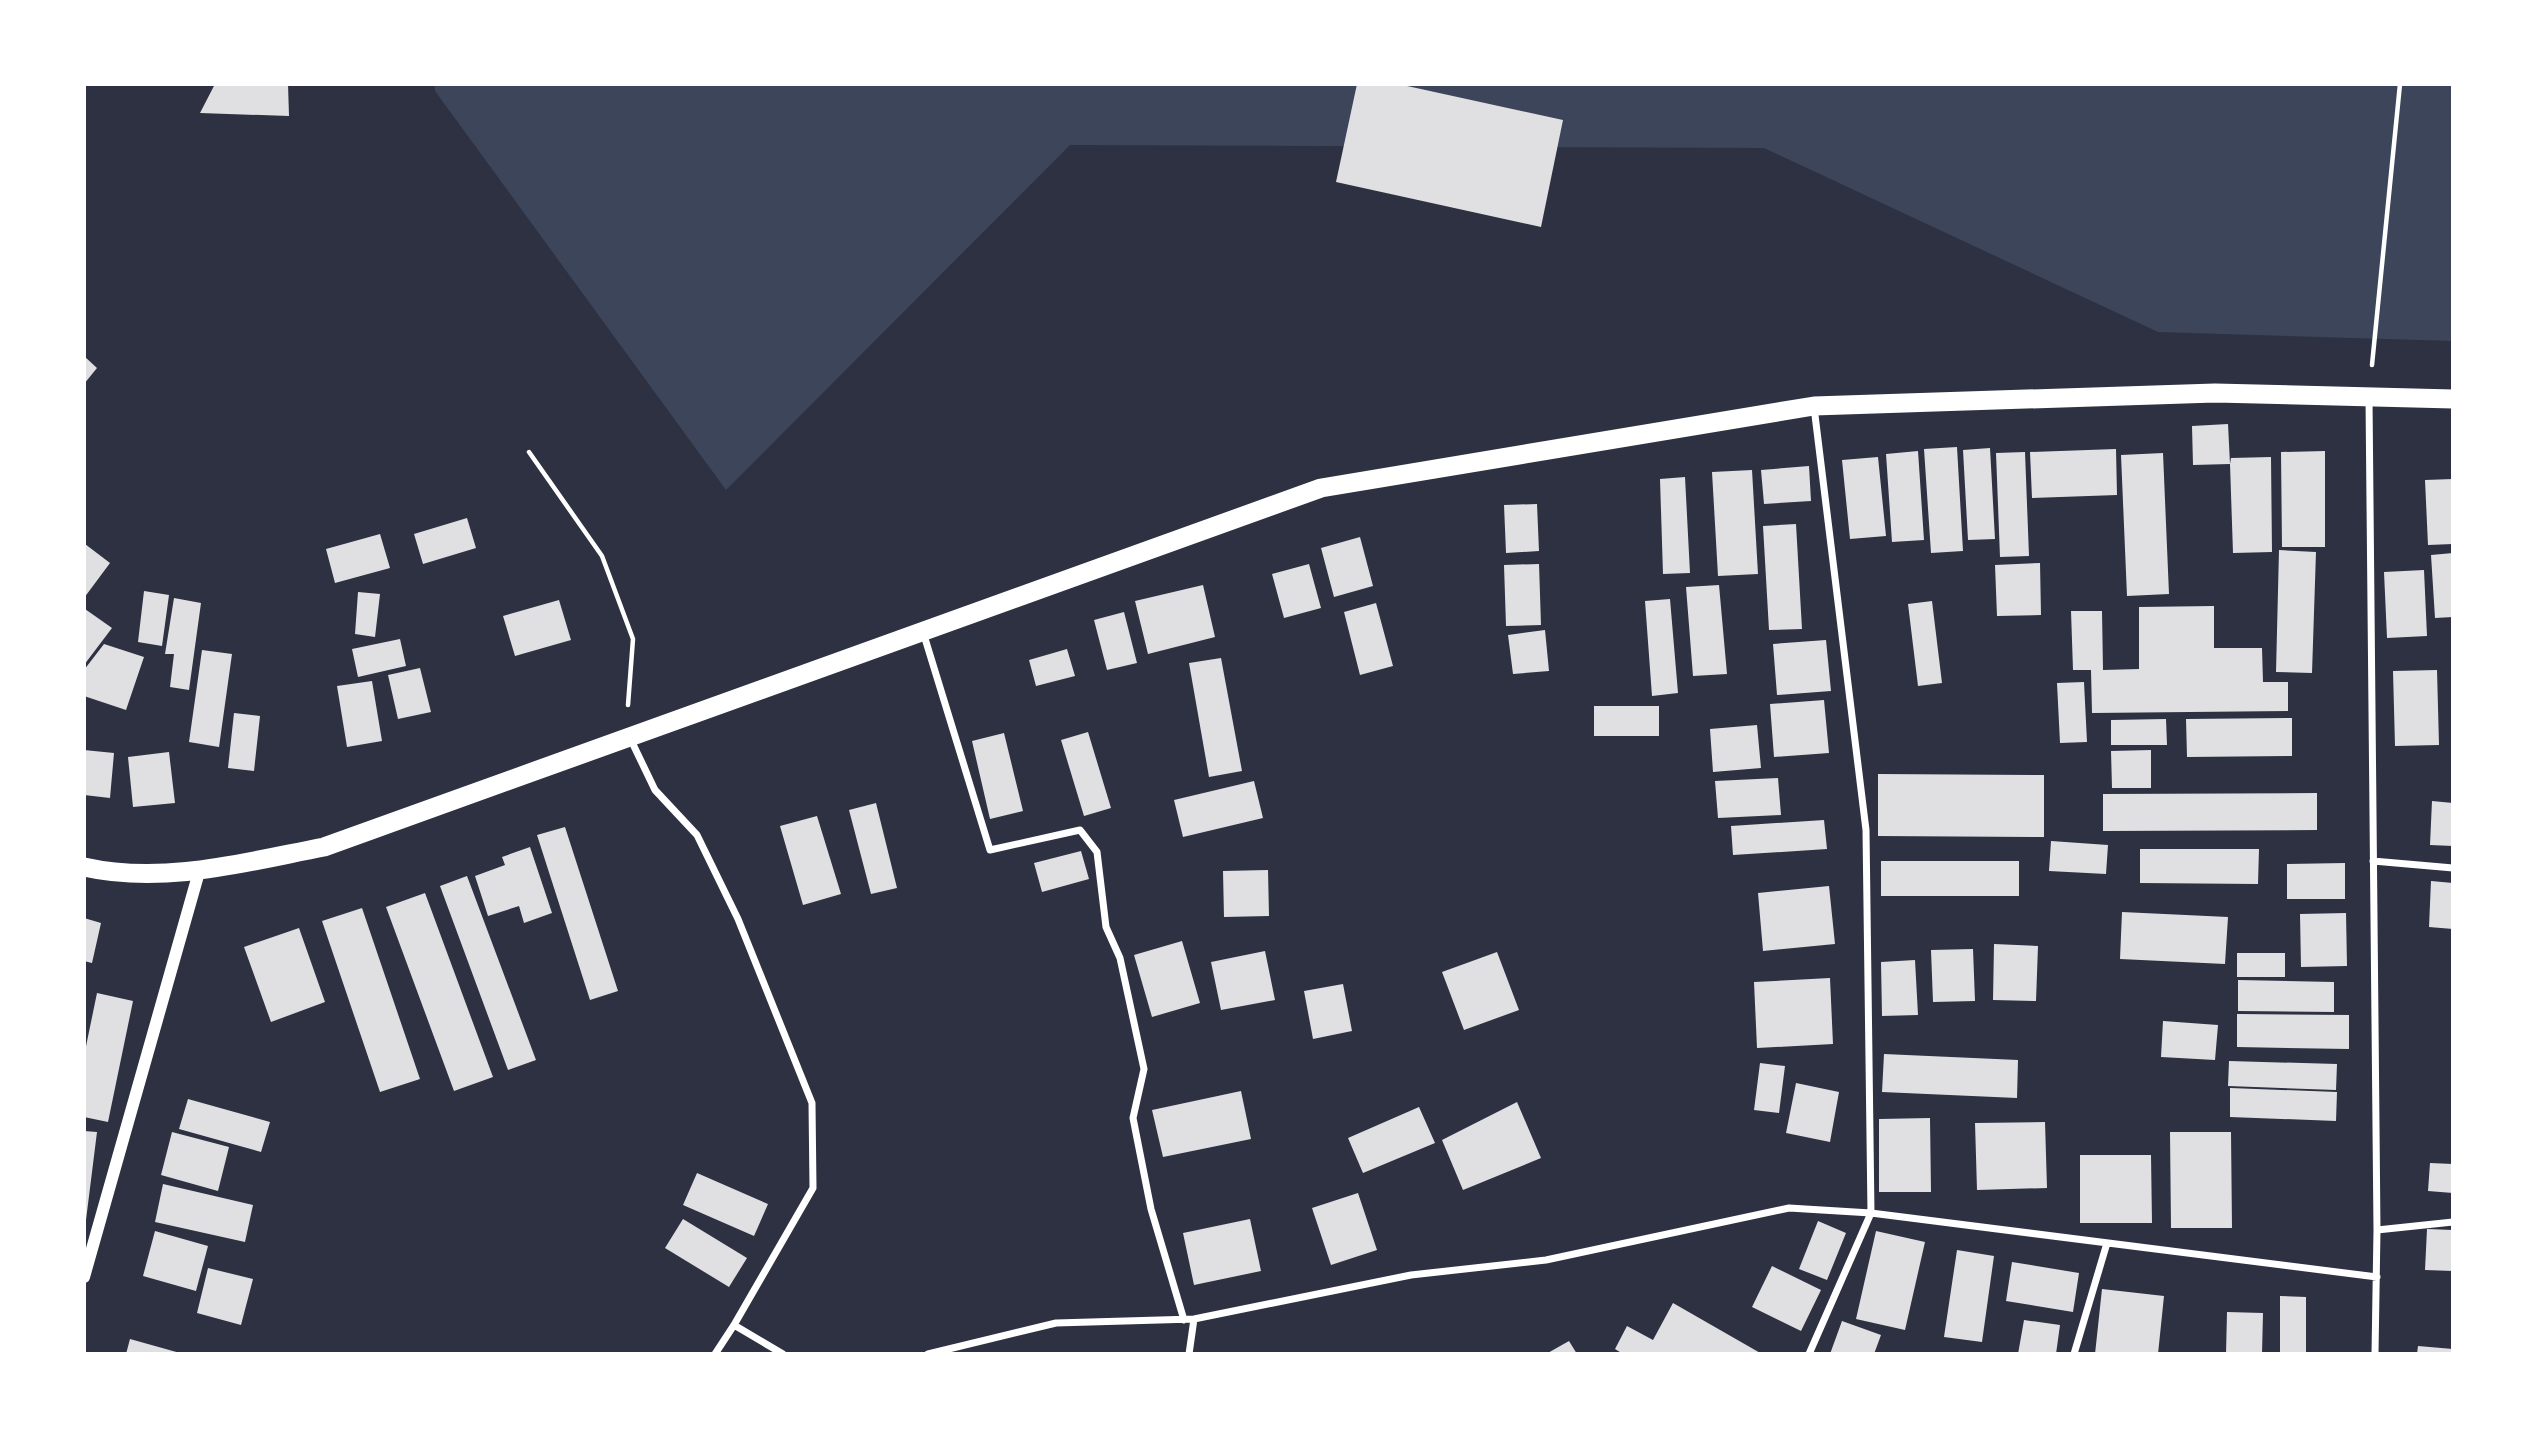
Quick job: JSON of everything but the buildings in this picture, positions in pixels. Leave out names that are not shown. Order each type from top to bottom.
[{"type":"highway","points":[[84,867],[110,873],[199,872],[324,847],[1321,488],[1814,406],[2215,393],[2453,400]]},
{"type":"street","points":[[2369,398],[2377,1230],[2375,1354]]},
{"type":"street","points":[[1809,1354],[1871,1213],[1866,830],[1814,406]]},
{"type":"street","points":[[923,632],[990,850],[1080,830],[1097,852],[1106,927],[1120,958],[1144,1069],[1133,1118],[1151,1209],[1184,1320]]},
{"type":"street","points":[[630,737],[654,790],[696,835],[738,919],[811,1103],[813,1188],[715,1354]]},
{"type":"street","points":[[2373,862],[2453,868]]},
{"type":"street","points":[[84,1278],[199,872]]},
{"type":"street","points":[[928,1354],[1056,1324],[1194,1319],[1411,1275],[1546,1260],[1789,1208],[1871,1213],[2377,1277]]},
{"type":"street","points":[[2377,1230],[2453,1222]]},
{"type":"street","points":[[2074,1354],[2107,1243]]},
{"type":"street","points":[[1189,1354],[1194,1319]]},
{"type":"street","points":[[734,1325],[783,1354]]},
{"type":"path","points":[[2369,398],[2400,84]]},
{"type":"path","points":[[529,452],[602,555],[633,639],[628,698],[630,737]]},
{"type":"shaded area","points":[[434,84],[2453,84],[2453,341],[2158,332],[1764,148],[1070,145],[726,490],[435,91]]}]
